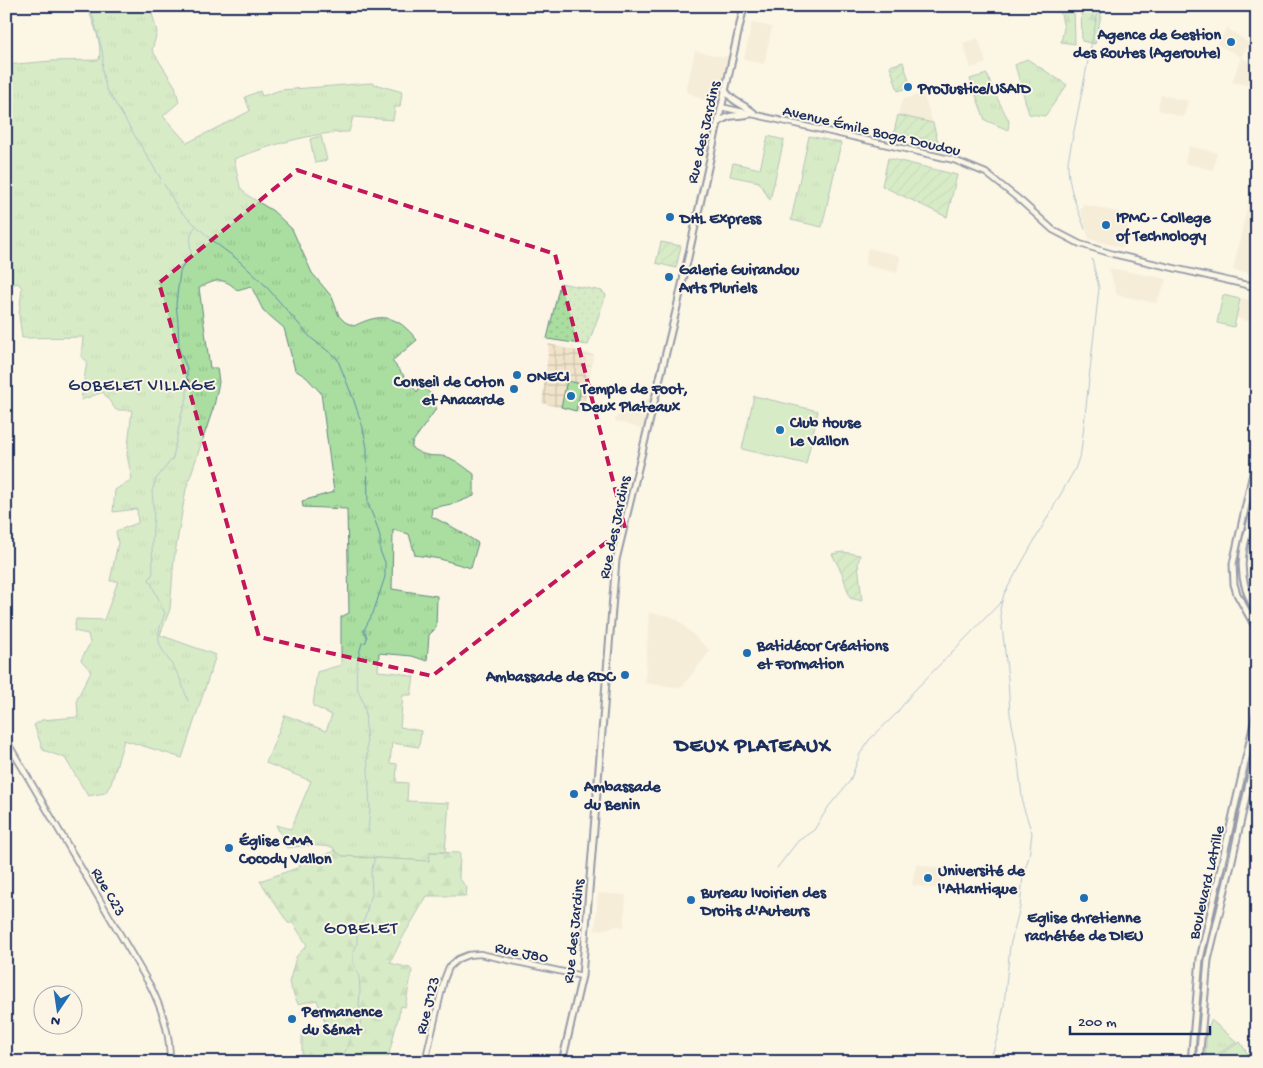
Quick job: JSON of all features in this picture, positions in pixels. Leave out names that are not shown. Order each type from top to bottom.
[{"type":"main road","name":"Rue des Jardins","points":[[562,1062],[582,976],[616,560],[676,308],[744,6]]},
{"type":"main road","points":[[724,89],[733,101],[745,106],[754,113]]},
{"type":"main road","points":[[718,123],[730,115],[744,117],[754,113]]},
{"type":"main road","points":[[1247,285],[1257,286]]},
{"type":"main road","points":[[1257,455],[1233,564],[1234,584],[1237,594],[1257,630]]},
{"type":"main road","points":[[1257,497],[1244,549],[1242,572],[1245,591],[1257,613]]},
{"type":"main road","name":"Boulevard Latrille","points":[[1190,1062],[1200,959],[1257,710]]},
{"type":"main road","name":"Boulevard Latrille","points":[[1199,1062],[1208,960],[1232,865],[1257,748]]},
{"type":"street","name":"Avenue Émile Boga Doudou","points":[[721,107],[954,160],[986,173],[1053,230],[1080,244],[1113,254],[1247,285]]},
{"type":"street","name":"Rue C23","points":[[6,740],[151,987],[164,1015],[169,1042],[170,1062]]},
{"type":"street","points":[[1245,761],[1255,762]]},
{"type":"street","name":"Rue J80","points":[[458,959],[468,955],[480,954],[582,976]]},
{"type":"street","name":"Rue J123","points":[[425,1062],[444,980],[450,967],[458,959]]},
{"type":"highlighted area","points":[[297,170],[555,254],[625,528],[432,676],[259,637],[159,283]]},
{"type":"shaded area","points":[[752,23],[772,27],[764,64],[744,59]]},
{"type":"shaded area","points":[[1227,28],[1250,44],[1241,57],[1217,44]]},
{"type":"shaded area","points":[[978,38],[986,63],[971,68],[963,43]]},
{"type":"shaded area","points":[[695,51],[723,57],[729,55],[718,101],[703,100],[686,91]]},
{"type":"shaded area","points":[[1241,57],[1257,66],[1257,87],[1232,82]]},
{"type":"shaded area","points":[[923,93],[933,123],[898,115],[902,100]]},
{"type":"shaded area","points":[[1161,95],[1188,101],[1184,117],[1161,111],[1158,108]]},
{"type":"shaded area","points":[[1189,146],[1217,153],[1213,170],[1185,163]]},
{"type":"shaded area","points":[[1252,186],[1257,187],[1257,274],[1233,270]]},
{"type":"shaded area","name":"IPMC - College of Technology","points":[[1083,204],[1130,215],[1123,248],[1089,239],[1080,210]]},
{"type":"shaded area","points":[[868,248],[900,256],[897,273],[865,265]]},
{"type":"shaded area","points":[[1109,268],[1167,279],[1156,303],[1117,295]]},
{"type":"shaded area","points":[[1240,298],[1257,301],[1257,323],[1236,318]]},
{"type":"shaded area","points":[[549,344],[594,355],[582,413],[542,403]]},
{"type":"shaded area","points":[[651,396],[643,429],[615,421],[616,417]]},
{"type":"shaded area","points":[[649,613],[670,616],[678,620],[710,651],[681,688],[645,683]]},
{"type":"shaded area","name":"Université de l'Atlantique","points":[[916,864],[940,868],[943,872],[940,889],[912,885]]},
{"type":"shaded area","points":[[598,893],[626,895],[624,927],[617,926],[595,931]]},
{"type":"green space","points":[[87,6],[150,6],[157,32],[152,50],[175,86],[179,102],[163,116],[187,143],[250,111],[245,97],[260,91],[262,96],[281,90],[371,83],[402,92],[400,107],[395,107],[393,120],[353,117],[349,132],[321,134],[291,141],[234,159],[240,187],[247,195],[273,211],[292,229],[312,273],[332,297],[339,316],[345,322],[354,326],[373,319],[388,318],[403,325],[417,340],[392,361],[417,392],[421,385],[434,397],[436,409],[412,443],[412,448],[423,454],[450,458],[474,474],[474,496],[456,503],[432,508],[431,516],[478,543],[471,568],[440,559],[415,555],[409,534],[393,530],[392,589],[437,596],[436,628],[429,635],[427,661],[412,656],[379,653],[378,671],[414,677],[411,695],[403,695],[400,727],[421,731],[419,747],[392,743],[390,763],[397,764],[396,782],[408,783],[407,801],[449,803],[445,852],[430,852],[429,861],[342,856],[333,847],[309,845],[287,848],[276,825],[291,829],[311,781],[266,763],[285,715],[326,731],[332,715],[313,706],[317,672],[341,665],[341,617],[349,613],[347,509],[303,507],[302,501],[334,492],[321,393],[306,377],[295,370],[284,328],[263,310],[251,286],[237,290],[223,281],[214,281],[199,288],[210,368],[217,368],[219,382],[214,406],[186,489],[174,559],[170,609],[160,635],[216,655],[182,758],[124,740],[111,784],[105,793],[88,796],[65,758],[43,750],[34,725],[42,720],[78,717],[77,699],[91,671],[81,660],[90,643],[88,634],[74,631],[76,619],[104,620],[118,581],[110,581],[118,543],[116,531],[138,523],[137,509],[113,512],[115,490],[132,479],[127,455],[132,410],[116,410],[103,392],[81,400],[87,361],[81,357],[83,337],[22,338],[19,315],[22,288],[18,283],[10,285],[6,269],[6,65],[51,61],[99,60],[99,40]]},
{"type":"green space","points":[[1059,6],[1074,6],[1075,44],[1061,42],[1064,28]]},
{"type":"green space","points":[[1081,6],[1103,6],[1095,44],[1082,41]]},
{"type":"green space","points":[[1027,59],[1067,85],[1045,116],[1029,114],[1015,65]]},
{"type":"green space","points":[[903,62],[911,87],[898,91],[890,66]]},
{"type":"green space","points":[[987,74],[1009,121],[1008,130],[985,120],[970,79]]},
{"type":"green space","points":[[898,115],[933,123],[938,142],[894,132]]},
{"type":"green space","points":[[321,136],[327,160],[315,163],[310,139]]},
{"type":"green space","points":[[768,136],[784,140],[770,200],[759,182],[730,176],[733,163],[760,169]]},
{"type":"green space","points":[[809,136],[841,143],[822,227],[791,220]]},
{"type":"green space","points":[[888,158],[957,175],[947,217],[882,186]]},
{"type":"green space","points":[[661,242],[681,246],[676,268],[656,263]]},
{"type":"green space","points":[[560,283],[602,291],[606,295],[588,345],[547,339]]},
{"type":"green space","points":[[1223,295],[1240,299],[1234,327],[1217,323]]},
{"type":"green space","name":"Temple de Foot, Deux Plateaux","points":[[567,381],[582,384],[576,411],[561,407]]},
{"type":"green space","name":"Club House Le Vallon","points":[[754,396],[818,411],[806,464],[742,449]]},
{"type":"green space","points":[[843,552],[860,555],[858,563],[862,601],[850,598],[842,573],[832,554]]},
{"type":"green space","points":[[334,850],[342,856],[429,861],[430,852],[460,853],[459,878],[467,888],[466,896],[427,896],[390,963],[410,968],[412,971],[405,1007],[401,1006],[387,1062],[302,1062],[302,1030],[326,1025],[317,1000],[298,1004],[289,983],[296,957],[307,945],[293,923],[288,923],[260,881],[300,867],[299,861],[326,855]]},
{"type":"green space","points":[[1211,1020],[1237,1042],[1205,1062],[1207,1026],[1209,1026]]},
{"type":"green space","points":[[1240,1042],[1251,1059],[1246,1062],[1208,1062]]},
{"type":"waterway","points":[[90,6],[102,50],[102,70],[106,88],[161,179]]},
{"type":"waterway","points":[[1085,229],[1071,187],[1068,161],[1099,6]]},
{"type":"waterway","points":[[164,184],[179,210],[264,284],[311,338],[337,358],[363,428],[367,448],[368,504],[377,526],[380,537],[380,551],[385,562],[385,577],[373,613],[364,630],[367,637],[366,642],[362,643],[356,672],[358,690],[365,709],[370,809],[368,832]]},
{"type":"waterway","points":[[188,701],[177,673],[160,643],[159,631],[165,613],[149,579],[153,573],[154,512],[152,491],[156,479],[173,458],[181,416],[187,398],[187,368],[179,350],[176,304],[180,272],[186,259],[191,254],[191,236],[195,227]]},
{"type":"waterway","points":[[990,1062],[1004,1005],[1010,946],[1020,907],[1023,875],[1029,857],[1032,833],[1023,806],[1016,744],[1010,714],[1000,609],[1004,594],[1075,469],[1081,452],[1099,288],[1092,259]]},
{"type":"waterway","points":[[777,868],[798,841],[814,830],[829,806],[850,781],[860,754],[869,740],[896,714],[912,693],[1001,602]]},
{"type":"waterway","points":[[340,1062],[350,1037],[359,1027],[361,1020],[359,977],[353,962],[353,954],[357,944],[357,935],[372,895],[371,873],[374,861],[373,855]]},
{"type":"place","name":"Agence de Gestion des Routes (Ageroute)","points":[[1231,42]]},
{"type":"place","name":"ProJustice/USAID","points":[[908,87]]},
{"type":"place","name":"DHL Express","points":[[670,217]]},
{"type":"place","name":"IPMC - College of Technology","points":[[1106,225]]},
{"type":"place","name":"Galerie Guirandou Arts Pluriels","points":[[669,277]]},
{"type":"place","name":"ONECI","points":[[517,375]]},
{"type":"place","name":"Conseil de Coton et Anacarde","points":[[514,389]]},
{"type":"place","name":"Temple de Foot, Deux Plateaux","points":[[571,396]]},
{"type":"place","name":"Club House Le Vallon","points":[[780,430]]},
{"type":"place","name":"Batidécor Créations et Formation","points":[[747,653]]},
{"type":"place","name":"Ambassade de RDC","points":[[625,675]]},
{"type":"place","name":"Ambassade du Benin","points":[[574,794]]},
{"type":"place","name":"Église CMA Cocody Vallon","points":[[229,848]]},
{"type":"place","name":"Université de l'Atlantique","points":[[928,878]]},
{"type":"place","name":"Eglise chretienne rachétée de DIEU","points":[[1084,898]]},
{"type":"place","name":"Bureau Ivoirien des Droits d'Auteurs","points":[[691,900]]},
{"type":"place","name":"Permanence du Sénat","points":[[292,1019]]},
{"type":"district","name":"GOBELET VILLAGE","points":[[142,384]]},
{"type":"district","name":"DEUX PLATEAUX","points":[[753,744]]},
{"type":"district","name":"GOBELET","points":[[361,927]]}]
